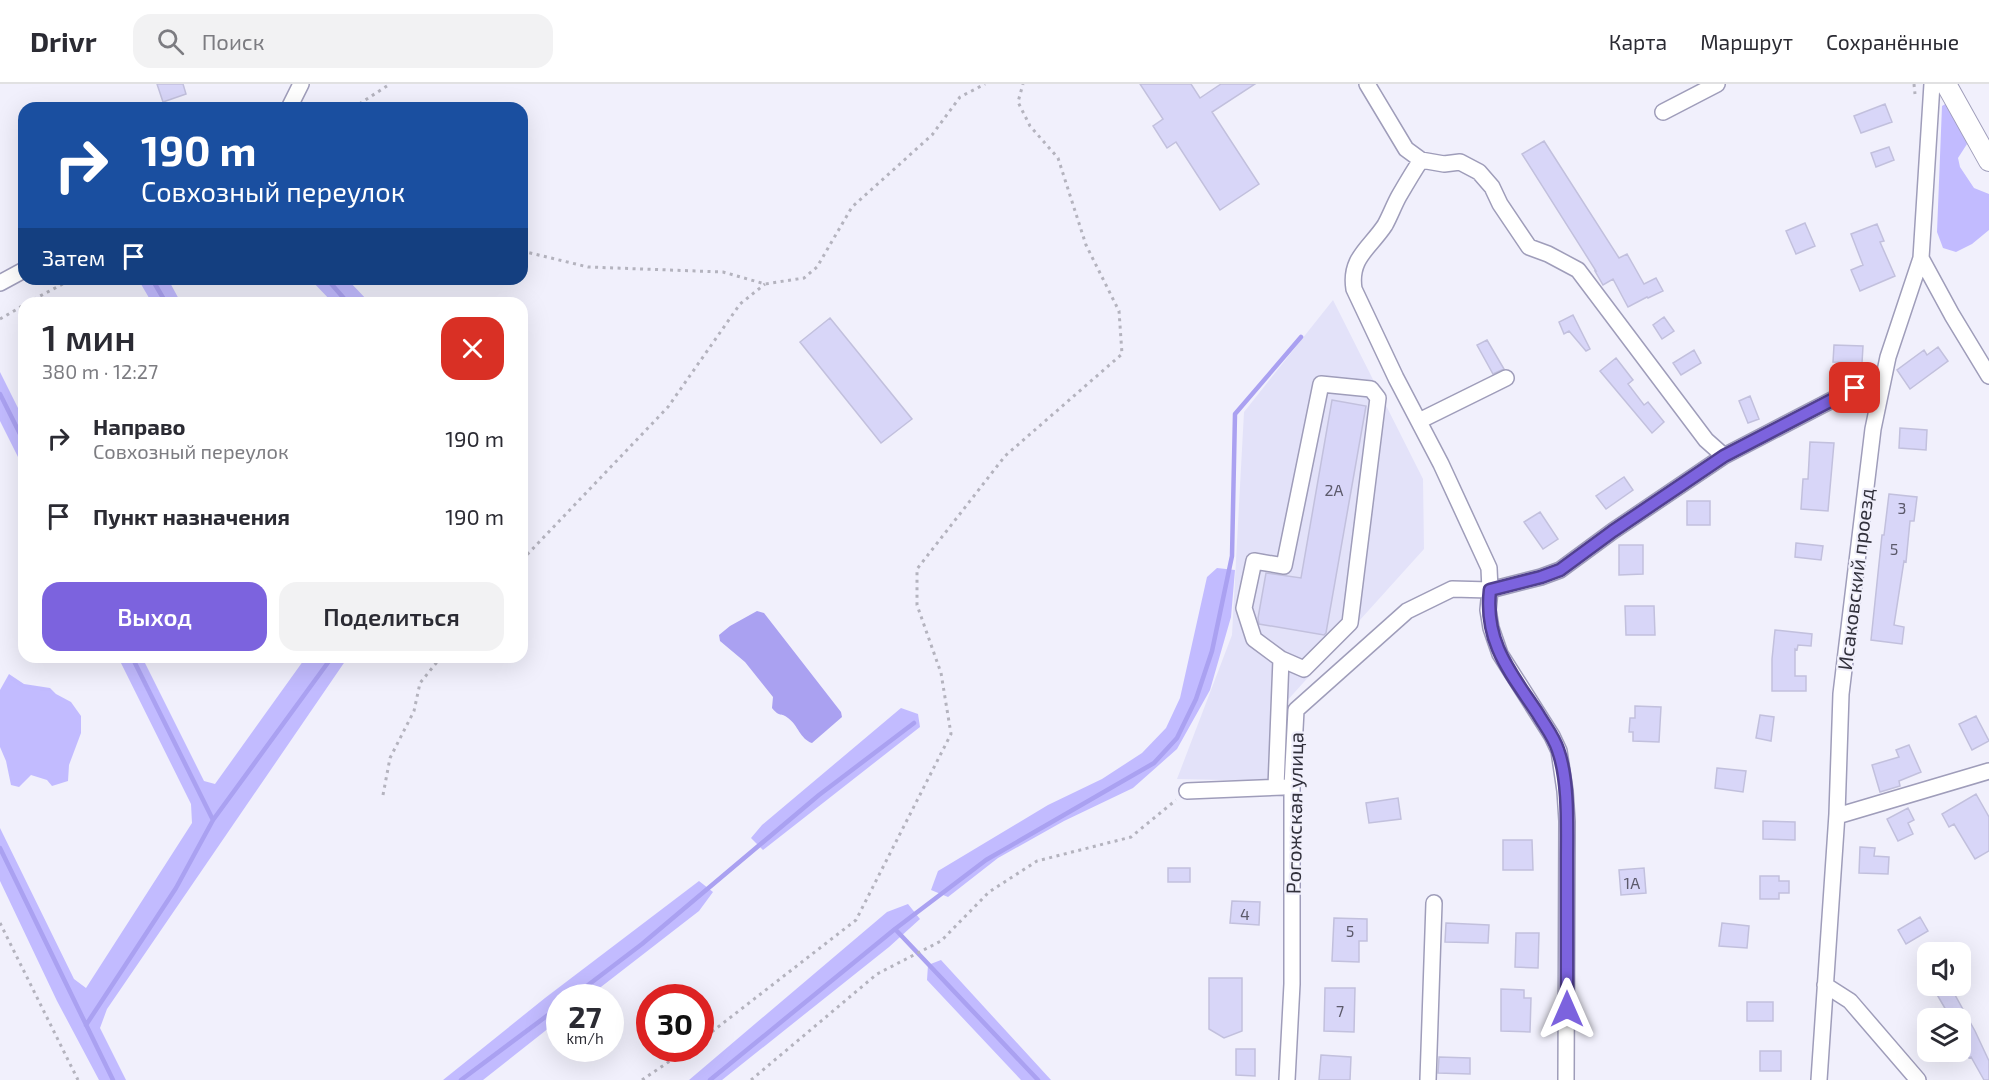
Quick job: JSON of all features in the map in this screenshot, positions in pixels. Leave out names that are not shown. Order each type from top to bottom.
[{"type":"main road","points":[[1947,85],[1989,161]]},
{"type":"street","points":[[292,102],[301,84]]},
{"type":"street","points":[[1367,84],[1406,149],[1420,160],[1444,164],[1460,162],[1479,172],[1492,187],[1500,204],[1529,247],[1578,270],[1706,440],[1724,456]]},
{"type":"street","points":[[1663,112],[1717,84]]},
{"type":"street","name":"Исаковский проезд","points":[[1819,1080],[1837,816],[1841,694],[1873,429],[1884,373],[1921,258],[1947,85]]},
{"type":"street","points":[[1420,160],[1384,226],[1368,245],[1356,265],[1352,276],[1354,289],[1441,464],[1489,568],[1488,610],[1491,628],[1500,654],[1552,736],[1559,751],[1567,821],[1566,1080]]},
{"type":"street","points":[[1921,258],[1989,376]]},
{"type":"street","points":[[0,284],[18,274]]},
{"type":"street","name":"Рогожская улица","points":[[1287,1080],[1292,984],[1292,786],[1296,710],[1407,611],[1452,590],[1490,590],[1560,570],[1724,456],[1884,373]]},
{"type":"street","points":[[1419,421],[1506,378]]},
{"type":"street","points":[[1321,384],[1371,389],[1378,398],[1350,623],[1304,669],[1281,659],[1254,639],[1244,608],[1254,561],[1284,566],[1321,384]]},
{"type":"street","points":[[1276,787],[1281,659]]},
{"type":"street","points":[[1837,816],[1989,771]]},
{"type":"street","points":[[1187,791],[1292,786]]},
{"type":"street","points":[[1428,1080],[1434,903]]},
{"type":"street","points":[[1826,985],[1850,1001],[1918,1080]]},
{"type":"path","points":[[362,102],[390,84]]},
{"type":"path","points":[[528,252],[588,267],[723,272],[765,284],[804,278],[817,267],[852,207],[932,135],[960,97],[985,84]]},
{"type":"path","points":[[714,1030],[856,920],[951,734],[941,673],[917,605],[917,569],[1005,456],[1122,354],[1119,312],[1086,245],[1058,158],[1030,126],[1018,102],[1023,84]]},
{"type":"path","points":[[528,554],[668,407],[740,304],[765,284]]},
{"type":"path","points":[[39,297],[61,285]]},
{"type":"path","points":[[0,319],[18,309]]},
{"type":"path","points":[[383,795],[390,758],[414,711],[420,683],[436,663]]},
{"type":"path","points":[[751,1080],[877,974],[941,941],[989,892],[1037,861],[1131,837],[1187,791]]},
{"type":"path","points":[[0,923],[78,1080]]},
{"type":"path","points":[[642,1080],[668,1062]]},
{"type":"shaded area","points":[[1947,103],[1964,132],[1967,144],[1958,158],[1960,167],[1974,188],[1989,194],[1989,230],[1972,244],[1956,252],[1943,248],[1937,232],[1942,106]]},
{"type":"shaded area","points":[[142,285],[171,285],[178,297],[148,297]]},
{"type":"shaded area","points":[[316,285],[353,285],[364,297],[327,297]]},
{"type":"shaded area","points":[[1333,300],[1423,479],[1424,549],[1285,703],[1276,781],[1177,779],[1232,635],[1244,412]]},
{"type":"shaded area","points":[[0,372],[18,408],[18,457],[0,421]]},
{"type":"shaded area","points":[[1217,568],[1235,570],[1231,617],[1210,690],[1177,749],[1133,788],[1064,821],[998,858],[948,897],[931,890],[938,871],[1048,805],[1102,779],[1142,753],[1166,728],[1180,698],[1207,577]]},
{"type":"shaded area","points":[[757,611],[764,613],[841,712],[842,717],[812,743],[786,716],[772,708],[773,697],[745,662],[720,641],[719,635],[730,626]]},
{"type":"shaded area","points":[[121,663],[145,663],[204,781],[215,784],[302,663],[344,663],[107,1009],[100,1028],[126,1080],[99,1080],[57,1001],[0,881],[0,828],[74,979],[86,988],[192,823],[191,804]]},
{"type":"shaded area","points":[[9,674],[24,684],[50,688],[71,702],[81,716],[81,733],[69,765],[68,781],[52,786],[47,780],[31,775],[19,787],[11,785],[6,761],[0,747],[0,690]]},
{"type":"shaded area","points":[[901,708],[918,714],[920,727],[763,850],[751,838],[762,825]]},
{"type":"shaded area","points":[[699,881],[713,892],[699,911],[605,984],[563,984]]},
{"type":"shaded area","points":[[908,904],[920,919],[889,947],[722,1080],[689,1080],[710,1062],[714,1062],[714,1059],[887,912]]},
{"type":"shaded area","points":[[941,960],[1051,1080],[1021,1080],[927,980],[928,965]]},
{"type":"shaded area","points":[[545,998],[546,1030],[483,1080],[443,1080]]},
{"type":"building","points":[[157,84],[183,84],[186,94],[163,102]]},
{"type":"building","points":[[1140,84],[1191,84],[1200,98],[1221,84],[1255,84],[1212,112],[1259,184],[1220,210],[1176,142],[1167,148],[1153,126],[1163,119]]},
{"type":"building","points":[[1885,104],[1892,122],[1861,133],[1854,116]]},
{"type":"building","points":[[1544,141],[1619,258],[1627,254],[1644,284],[1656,278],[1663,291],[1628,307],[1613,279],[1603,285],[1522,154]]},
{"type":"building","points":[[1889,147],[1894,160],[1876,167],[1871,153]]},
{"type":"building","points":[[1805,223],[1815,246],[1796,254],[1786,231]]},
{"type":"building","points":[[1877,224],[1884,241],[1880,242],[1895,276],[1860,291],[1851,270],[1863,265],[1851,234]]},
{"type":"building","points":[[1573,315],[1590,349],[1586,351],[1569,331],[1564,334],[1559,322]]},
{"type":"building","points":[[1664,317],[1674,331],[1662,339],[1653,325]]},
{"type":"building","points":[[830,318],[912,419],[881,443],[800,342]]},
{"type":"building","points":[[1487,340],[1504,369],[1493,374],[1477,345]]},
{"type":"building","points":[[1834,345],[1863,346],[1862,363],[1833,362]]},
{"type":"building","points":[[1938,347],[1948,361],[1910,389],[1897,370],[1924,350],[1927,355]]},
{"type":"building","points":[[1694,350],[1701,363],[1681,375],[1673,363]]},
{"type":"building","points":[[1616,358],[1633,380],[1628,384],[1644,405],[1648,402],[1664,422],[1652,433],[1600,371]]},
{"type":"building","points":[[1750,396],[1759,419],[1748,423],[1739,401]]},
{"type":"building","points":[[1332,400],[1366,406],[1326,633],[1324,635],[1259,624],[1258,618],[1266,573],[1301,578]]},
{"type":"building","points":[[1900,428],[1927,430],[1926,450],[1899,448]]},
{"type":"building","points":[[1810,442],[1834,443],[1828,511],[1801,509],[1803,479],[1808,479]]},
{"type":"building","points":[[1624,477],[1633,490],[1606,509],[1596,496]]},
{"type":"building","points":[[1889,494],[1917,497],[1914,521],[1910,521],[1906,562],[1904,561],[1894,625],[1904,627],[1902,644],[1871,640],[1882,535],[1884,535]]},
{"type":"building","points":[[1687,501],[1710,501],[1710,525],[1687,525]]},
{"type":"building","points":[[1540,512],[1558,539],[1543,549],[1524,522]]},
{"type":"building","points":[[1796,543],[1823,546],[1821,560],[1795,557]]},
{"type":"building","points":[[1619,545],[1643,545],[1643,574],[1619,575]]},
{"type":"building","points":[[1625,606],[1654,606],[1655,635],[1626,635]]},
{"type":"building","points":[[1775,630],[1812,634],[1811,646],[1798,645],[1797,650],[1795,649],[1795,676],[1806,676],[1806,691],[1772,691]]},
{"type":"building","points":[[1635,706],[1661,707],[1659,742],[1633,741],[1633,732],[1629,732],[1630,718],[1635,718]]},
{"type":"building","points":[[1760,715],[1774,717],[1771,741],[1756,738]]},
{"type":"building","points":[[1976,716],[1989,741],[1972,750],[1959,724]]},
{"type":"building","points":[[1909,745],[1921,772],[1899,781],[1900,786],[1880,792],[1872,765],[1899,757],[1896,750]]},
{"type":"building","points":[[1717,768],[1746,771],[1743,792],[1715,788]]},
{"type":"building","points":[[1976,794],[1989,817],[1989,851],[1975,859],[1954,824],[1949,827],[1942,814]]},
{"type":"building","points":[[1398,798],[1401,819],[1369,823],[1366,803]]},
{"type":"building","points":[[1908,808],[1914,820],[1908,823],[1913,834],[1898,841],[1887,819]]},
{"type":"building","points":[[1763,821],[1795,822],[1795,840],[1763,839]]},
{"type":"building","points":[[1503,840],[1532,840],[1533,870],[1503,870]]},
{"type":"building","points":[[1860,847],[1875,848],[1874,856],[1889,857],[1888,874],[1859,873]]},
{"type":"building","points":[[1168,868],[1190,868],[1190,882],[1168,882]]},
{"type":"building","points":[[1644,868],[1646,893],[1621,895],[1619,870]]},
{"type":"building","points":[[1760,876],[1779,876],[1779,881],[1789,881],[1789,893],[1779,893],[1779,899],[1760,899]]},
{"type":"building","points":[[1232,901],[1260,902],[1259,925],[1230,923]]},
{"type":"building","points":[[1920,917],[1928,931],[1906,944],[1898,930]]},
{"type":"building","points":[[1334,918],[1367,919],[1367,941],[1359,941],[1359,962],[1332,961]]},
{"type":"building","points":[[1446,923],[1489,925],[1488,943],[1445,942]]},
{"type":"building","points":[[1722,923],[1749,926],[1747,948],[1719,946]]},
{"type":"building","points":[[1516,933],[1539,933],[1538,968],[1515,967]]},
{"type":"building","points":[[1209,978],[1242,978],[1242,1031],[1224,1038],[1209,1029]]},
{"type":"building","points":[[1325,988],[1355,988],[1354,1032],[1324,1031]]},
{"type":"building","points":[[1501,989],[1524,990],[1524,998],[1531,998],[1530,1032],[1501,1031]]},
{"type":"building","points":[[1938,996],[1956,996],[1962,1008],[1945,1008]]},
{"type":"building","points":[[1747,1002],[1773,1002],[1773,1021],[1747,1021]]},
{"type":"building","points":[[1971,1024],[1989,1061],[1989,1080],[1984,1080],[1971,1057]]},
{"type":"building","points":[[1236,1049],[1255,1049],[1255,1076],[1236,1075]]},
{"type":"building","points":[[1760,1051],[1781,1051],[1781,1071],[1760,1071]]},
{"type":"building","points":[[1321,1055],[1351,1057],[1350,1080],[1319,1080]]},
{"type":"building","points":[[1439,1057],[1470,1058],[1470,1074],[1438,1073]]},
{"type":"waterway","points":[[156,285],[162,297]]},
{"type":"waterway","points":[[332,285],[343,297]]},
{"type":"waterway","points":[[710,1080],[895,929],[986,860],[1154,763],[1177,738],[1196,699],[1212,651],[1232,556],[1235,414],[1301,337]]},
{"type":"waterway","points":[[0,394],[18,430]]},
{"type":"waterway","points":[[135,663],[213,820]]},
{"type":"waterway","points":[[86,1025],[176,888],[213,820],[328,663]]},
{"type":"waterway","points":[[589,984],[642,944],[819,795],[914,723]]},
{"type":"waterway","points":[[0,848],[113,1080]]},
{"type":"waterway","points":[[895,929],[1038,1080]]},
{"type":"waterway","points":[[461,1080],[546,1016]]},
{"type":"route","points":[[1567,1009],[1567,821],[1559,751],[1552,736],[1500,654],[1491,628],[1488,610],[1490,590],[1560,570],[1724,456],[1855,388]]}]
